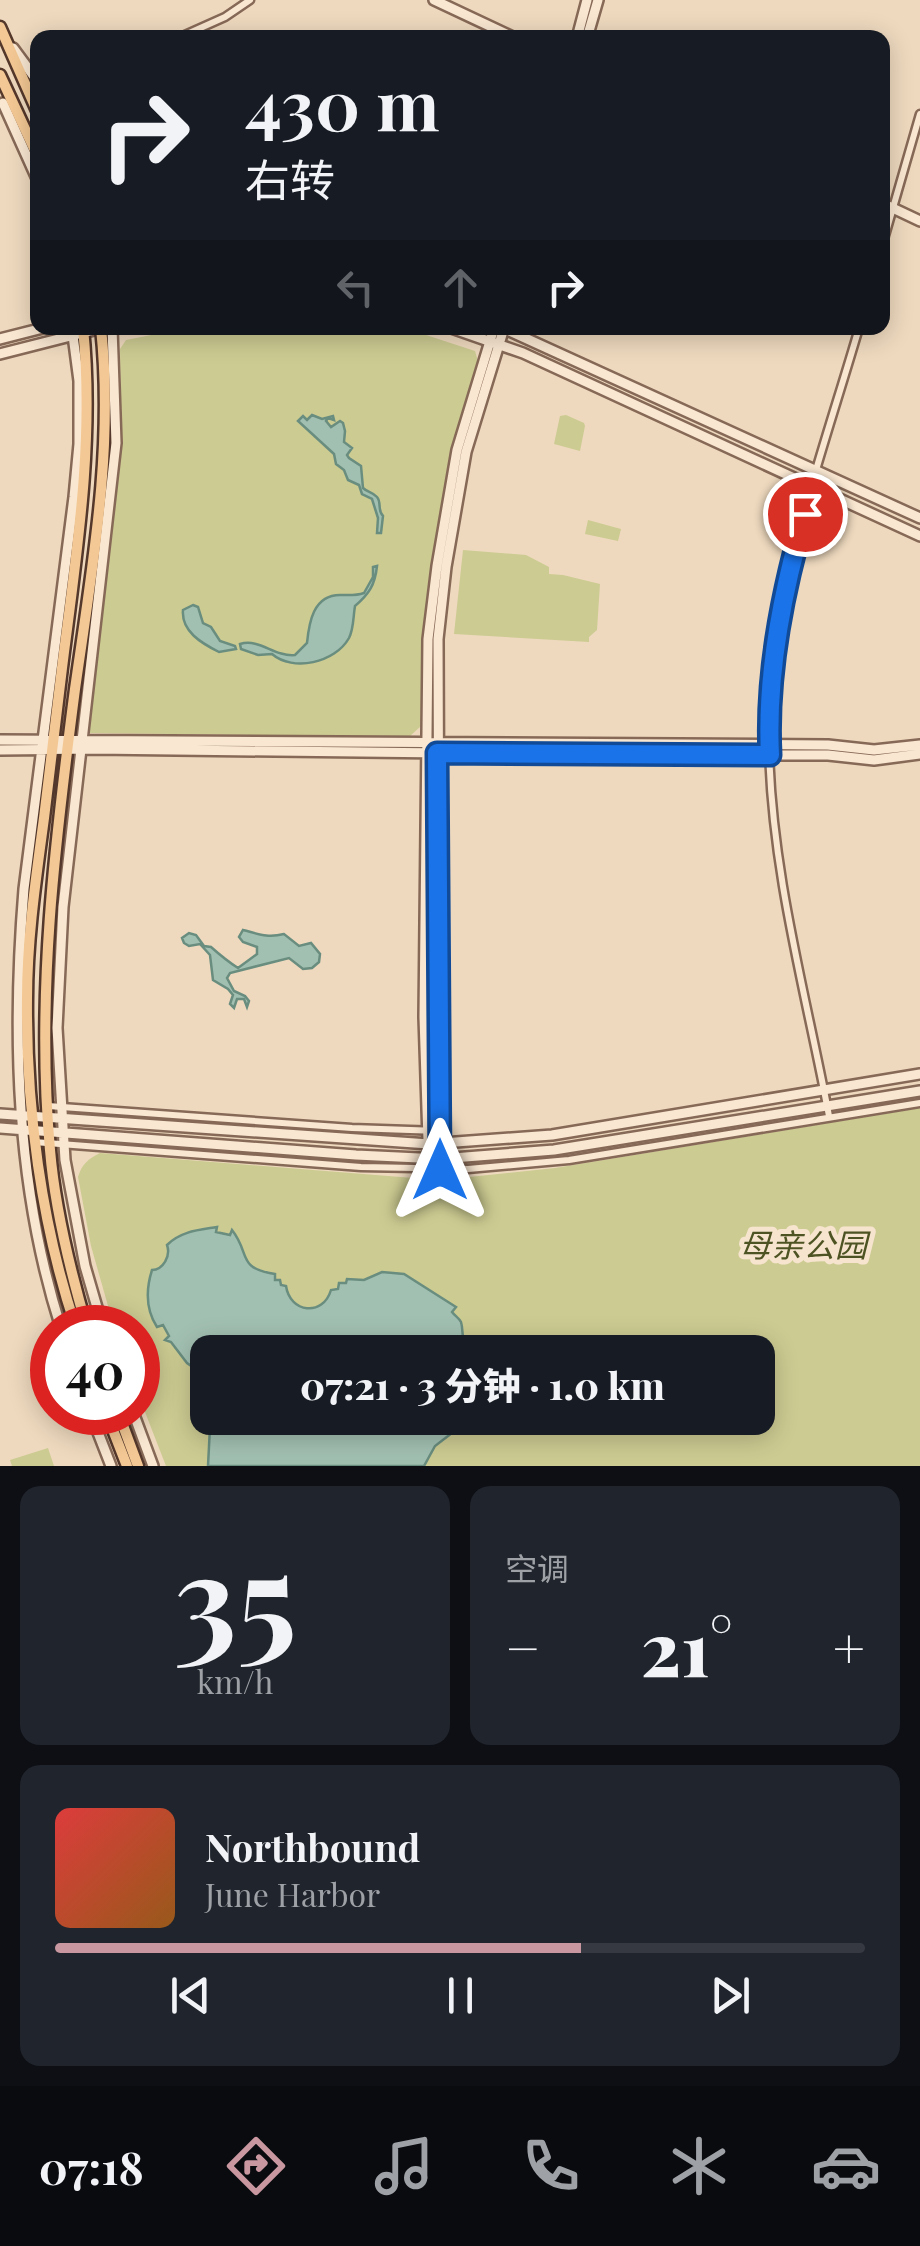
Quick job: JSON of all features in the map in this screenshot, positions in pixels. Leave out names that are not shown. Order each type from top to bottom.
[{"type":"main road","points":[[2,29],[30,79]]},
{"type":"main road","points":[[0,75],[6,100],[30,143]]},
{"type":"main road","points":[[69,1305],[27,1116],[29,948],[48,745],[87,447],[88,404],[79,335]]},
{"type":"main road","points":[[81,1305],[62,1228],[49,1137],[46,946],[101,502],[106,400],[102,335]]},
{"type":"main road","points":[[115,1435],[127,1466]]},
{"type":"main road","points":[[127,1435],[138,1466]]},
{"type":"street","points":[[196,30],[250,0]]},
{"type":"street","points":[[434,0],[498,30]]},
{"type":"street","points":[[579,30],[587,0]]},
{"type":"street","points":[[589,30],[598,0]]},
{"type":"street","points":[[30,88],[6,100],[30,162]]},
{"type":"street","points":[[890,218],[920,114]]},
{"type":"street","points":[[890,207],[920,221]]},
{"type":"street","points":[[0,338],[30,331]]},
{"type":"street","points":[[0,354],[62,335]]},
{"type":"street","points":[[96,1305],[72,1205],[63,1139],[57,1028],[62,907],[116,443],[112,335]]},
{"type":"street","points":[[471,335],[523,353],[920,536]]},
{"type":"street","points":[[494,335],[494,343]]},
{"type":"street","points":[[434,1164],[428,639],[436,566],[457,450],[499,335]]},
{"type":"street","points":[[519,335],[920,518]]},
{"type":"street","points":[[828,1111],[782,883],[769,750],[779,625],[790,568],[857,335]]},
{"type":"street","points":[[0,740],[48,745]]},
{"type":"street","points":[[0,750],[69,744],[769,750],[828,746],[874,750],[920,744]]},
{"type":"street","points":[[769,750],[874,760],[920,754]]},
{"type":"street","points":[[0,1114],[27,1116],[48,1112],[434,1143],[552,1134],[920,1074]]},
{"type":"street","points":[[828,1111],[920,1091]]},
{"type":"street","points":[[0,1128],[63,1139],[434,1164],[920,1102]]},
{"type":"street","points":[[61,1113],[434,1131]]},
{"type":"street","points":[[29,1136],[38,1242],[55,1305]]},
{"type":"street","points":[[99,1435],[111,1466]]},
{"type":"street","points":[[142,1435],[154,1466]]},
{"type":"green space","points":[[151,335],[426,335],[475,351],[478,361],[452,452],[437,530],[426,627],[421,726],[409,737],[89,733],[121,436],[120,349],[126,340]]},
{"type":"green space","points":[[560,416],[584,423],[580,451],[554,444]]},
{"type":"green space","points":[[588,520],[621,529],[618,541],[585,534]]},
{"type":"green space","points":[[463,550],[526,555],[549,567],[549,574],[600,584],[597,630],[589,642],[454,634]]},
{"type":"green space","name":"母亲公园","points":[[920,1108],[920,1466],[166,1466],[154,1435],[160,1435],[160,1305],[108,1305],[78,1177],[89,1160],[100,1153],[413,1178],[555,1168]]},
{"type":"green space","points":[[48,1448],[54,1466],[12,1466],[10,1460]]},
{"type":"shaded area","points":[[312,415],[322,419],[333,416],[334,420],[326,421],[331,427],[343,423],[344,442],[352,448],[347,455],[361,466],[363,488],[378,499],[383,516],[381,533],[377,533],[378,518],[372,499],[348,480],[334,454],[298,421]]},
{"type":"shaded area","points":[[377,566],[370,589],[355,606],[349,638],[334,654],[313,662],[291,663],[272,654],[258,655],[241,649],[240,644],[254,643],[295,655],[307,643],[318,605],[331,596],[364,593],[373,577],[373,567]]},
{"type":"shaded area","points":[[193,605],[220,641],[236,649],[219,652],[194,636],[183,617],[183,610]]},
{"type":"shaded area","points":[[243,930],[268,936],[284,934],[299,946],[311,943],[320,954],[319,962],[303,969],[289,958],[230,973],[227,978],[234,991],[249,1001],[247,1007],[244,999],[237,999],[234,1008],[230,1004],[233,995],[213,980],[210,955],[200,944],[189,946],[182,938],[189,933],[196,935],[204,946],[238,968],[257,954],[257,947],[239,937]]},
{"type":"shaded area","points":[[217,1227],[216,1232],[230,1235],[232,1230],[249,1264],[275,1274],[275,1280],[286,1286],[294,1302],[307,1308],[321,1305],[331,1290],[338,1289],[339,1283],[346,1283],[347,1279],[364,1280],[382,1272],[404,1274],[456,1307],[452,1312],[461,1322],[463,1335],[190,1335],[190,1365],[165,1340],[169,1336],[160,1326],[160,1305],[149,1305],[148,1292],[152,1270],[160,1268],[167,1258],[167,1245],[197,1230]]},
{"type":"shaded area","points":[[210,1435],[449,1435],[435,1446],[424,1466],[208,1466]]},
{"type":"route","points":[[440,1170],[437,753],[770,755],[779,625],[805,514]]}]
